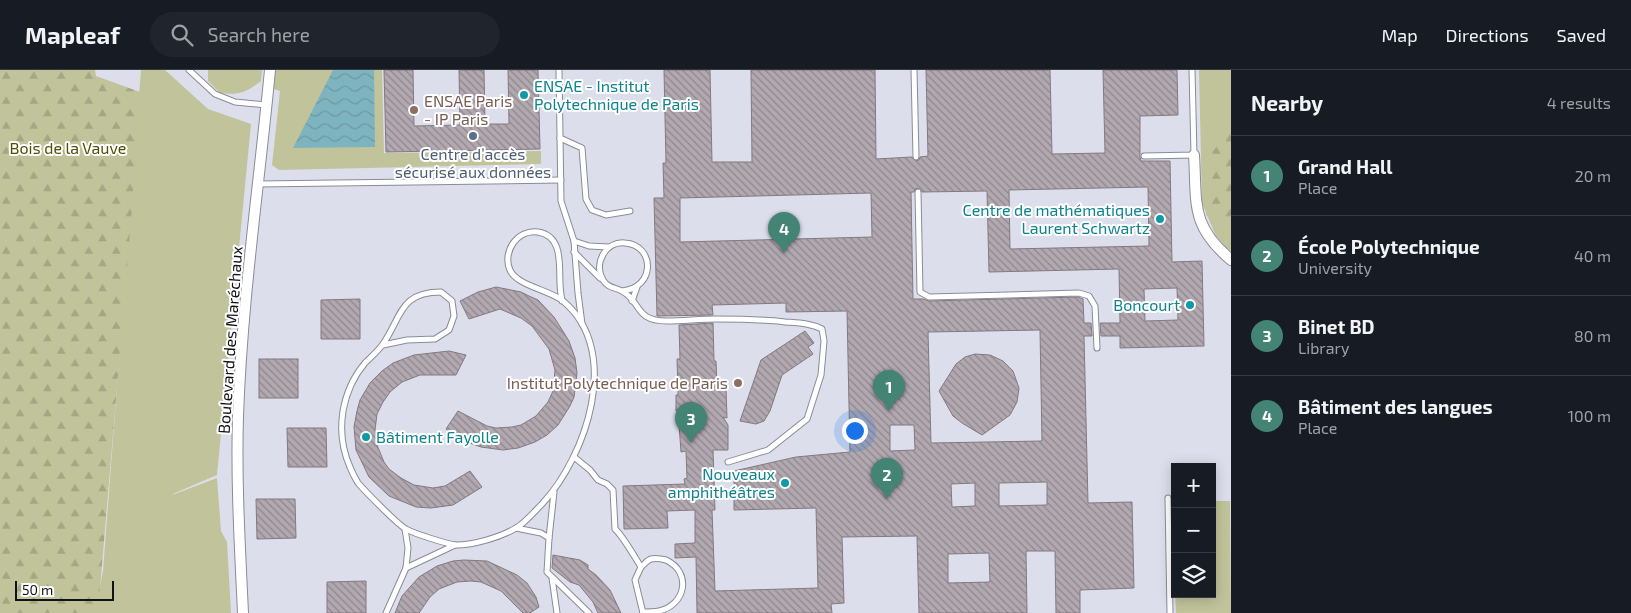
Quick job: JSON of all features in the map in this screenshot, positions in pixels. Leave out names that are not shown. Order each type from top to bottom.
[{"type":"street","name":"Boulevard des Maréchaux","points":[[243,613],[238,514],[238,417],[247,278],[270,70]]},
{"type":"street","points":[[1194,155],[1196,206],[1201,225],[1215,246],[1231,260]]},
{"type":"lane","points":[[189,70],[215,94],[235,102],[266,105]]},
{"type":"lane","points":[[406,568],[455,545],[485,541],[516,528],[536,511],[554,491],[574,457],[584,433],[594,395],[594,359],[582,324],[574,241],[561,202],[559,70]]},
{"type":"lane","points":[[914,70],[916,157]]},
{"type":"lane","points":[[1144,156],[1194,155],[1192,70]]},
{"type":"lane","points":[[560,138],[582,148],[586,199],[592,210],[606,215],[630,211]]},
{"type":"lane","points":[[258,184],[561,180]]},
{"type":"lane","points":[[918,192],[920,292],[929,297],[1079,293],[1089,296],[1095,306],[1097,348]]},
{"type":"lane","points":[[562,301],[558,248],[548,236],[536,232],[524,234],[512,243],[507,255],[510,271],[520,280],[562,301],[582,324]]},
{"type":"lane","points":[[574,241],[589,246],[609,247],[623,242],[638,247],[647,260],[648,267],[643,282],[637,287],[622,291]]},
{"type":"lane","points":[[604,281],[600,274],[600,260],[609,247]]},
{"type":"lane","points":[[574,252],[609,286],[622,291],[640,312],[651,320],[764,320],[812,324],[822,329],[824,341],[821,375],[806,419],[768,450],[728,462]]},
{"type":"lane","points":[[632,302],[637,287]]},
{"type":"lane","points":[[383,345],[407,340],[436,339],[449,330],[454,316],[452,301],[441,292],[425,292],[411,299],[400,313],[383,345],[364,365],[352,384],[343,409],[341,431],[350,468],[358,483],[405,529],[455,545]]},
{"type":"lane","points":[[574,457],[590,470],[598,480],[614,490],[615,529],[620,533],[641,567]]},
{"type":"lane","points":[[554,491],[547,572],[589,613]]},
{"type":"lane","points":[[1168,498],[1170,613]]},
{"type":"lane","points":[[516,528],[541,533],[549,538]]},
{"type":"lane","points":[[386,613],[406,568],[408,548],[405,529]]},
{"type":"lane","points":[[650,559],[662,559],[675,564],[683,578],[682,592],[675,603],[661,611],[643,612],[635,580],[641,567],[650,559]]},
{"type":"lane","points":[[552,578],[557,613]]},
{"type":"green space","name":"Bois de la Vauve","points":[[0,70],[95,70],[96,76],[140,92],[98,613],[0,613]]},
{"type":"green space","points":[[141,70],[165,70],[208,109],[251,124],[217,475],[172,495],[217,478],[221,531],[227,542],[231,613],[95,613],[103,571]]},
{"type":"green space","points":[[208,70],[262,70],[261,81],[242,92],[232,94],[220,93],[208,81]]},
{"type":"green space","points":[[275,70],[382,70],[384,153],[541,151],[541,164],[279,170],[272,165],[280,91],[274,89]]},
{"type":"green space","points":[[1199,70],[1231,70],[1231,251],[1226,248],[1215,234],[1202,203]]},
{"type":"green space","points":[[1231,133],[1231,225],[1206,215],[1208,155]]},
{"type":"green space","points":[[1216,501],[1230,501],[1231,613],[1176,613],[1175,598],[1216,598]]},
{"type":"water","points":[[333,70],[374,70],[375,147],[293,148]]},
{"type":"building","name":"ENSAE - Institut Polytechnique de Paris","points":[[384,70],[413,70],[414,126],[460,125],[459,70],[484,70],[485,124],[509,124],[508,70],[538,70],[540,149],[386,152]]},
{"type":"building","points":[[664,70],[710,70],[712,162],[752,162],[751,70],[875,70],[876,159],[912,157],[916,161],[920,157],[928,156],[926,70],[1050,70],[1052,154],[1105,153],[1103,70],[1177,70],[1178,115],[1140,116],[1140,157],[1141,161],[1170,161],[1172,262],[1202,261],[1204,346],[1120,348],[1120,336],[1101,336],[1100,323],[1120,323],[1119,269],[989,272],[987,191],[922,192],[918,188],[911,192],[913,299],[929,301],[1078,297],[1083,299],[1084,323],[1091,323],[1092,336],[1084,336],[1088,503],[1132,502],[1134,588],[1080,590],[1080,613],[1056,613],[1055,551],[1026,551],[1027,613],[919,613],[917,536],[842,537],[844,603],[831,604],[832,613],[697,613],[696,557],[675,558],[675,544],[695,543],[695,510],[667,511],[668,528],[624,529],[623,486],[685,484],[684,479],[687,478],[686,451],[681,452],[678,411],[676,411],[676,395],[678,395],[677,359],[680,359],[679,325],[713,323],[717,389],[726,389],[727,418],[723,417],[728,425],[728,450],[713,450],[715,510],[712,510],[715,591],[818,588],[816,508],[734,510],[734,471],[796,457],[850,452],[847,311],[786,312],[786,303],[712,305],[713,315],[657,316],[654,198],[664,198],[663,163],[666,163]],"holes":[[[1148,187],[1149,246],[1010,249],[1009,190]],[[871,193],[872,237],[680,242],[680,198]],[[1177,288],[1178,320],[1145,321],[1144,289]],[[1040,330],[1042,441],[931,443],[928,332]],[[890,425],[914,425],[915,450],[890,451]],[[1047,482],[1047,505],[999,506],[999,483]],[[975,483],[975,506],[952,507],[951,484]],[[989,553],[990,582],[948,583],[948,554]]]},
{"type":"building","points":[[496,287],[521,292],[538,300],[554,317],[569,341],[575,358],[577,373],[574,397],[558,425],[547,435],[535,442],[518,448],[503,450],[481,447],[464,441],[446,429],[458,411],[487,426],[496,428],[521,425],[536,416],[548,402],[553,391],[555,370],[549,349],[532,326],[521,318],[500,309],[469,319],[460,301],[478,292]]},
{"type":"building","points":[[360,299],[360,339],[321,339],[321,300]]},
{"type":"building","points":[[805,331],[814,343],[808,347],[813,354],[782,375],[770,411],[764,421],[756,424],[740,421],[761,360]]},
{"type":"building","name":"Bâtiment Fayolle","points":[[449,351],[466,355],[456,375],[420,375],[402,382],[390,392],[377,414],[375,430],[377,445],[389,469],[414,485],[433,488],[445,486],[470,471],[482,487],[453,505],[431,508],[416,507],[389,496],[369,477],[356,450],[354,427],[357,411],[360,400],[370,383],[393,363],[414,355]]},
{"type":"building","points":[[975,354],[990,355],[1003,361],[1013,371],[1019,388],[1017,402],[1010,415],[982,435],[953,416],[939,391],[956,364],[965,357]]},
{"type":"building","points":[[259,359],[298,359],[298,398],[259,398]]},
{"type":"building","points":[[287,428],[326,428],[327,467],[288,467]]},
{"type":"building","points":[[256,499],[295,499],[296,538],[257,539]]},
{"type":"building","points":[[553,555],[580,560],[588,565],[588,569],[610,590],[621,613],[598,613],[593,602],[579,585],[570,582],[552,568]]},
{"type":"building","points":[[464,560],[487,561],[517,575],[527,583],[536,597],[539,607],[530,613],[523,613],[501,591],[481,582],[471,581],[457,582],[439,589],[430,597],[419,613],[395,613],[402,596],[419,577],[437,566]]},
{"type":"building","points":[[366,581],[366,613],[327,613],[327,582]]},
{"type":"place","name":"ENSAE - Institut Polytechnique de Paris","points":[[524,95]]},
{"type":"place","name":"ENSAE Paris - IP Paris","points":[[414,110]]},
{"type":"place","name":"Centre d’accès sécurisé aux données","points":[[473,136]]},
{"type":"place","name":"Centre de mathématiques Laurent Schwartz","points":[[1160,219]]},
{"type":"place","name":"Bâtiment des langues","points":[[784,253]]},
{"type":"place","name":"Boncourt","points":[[1190,305]]},
{"type":"place","name":"Institut Polytechnique de Paris","points":[[738,383]]},
{"type":"place","name":"Grand Hall","points":[[889,411]]},
{"type":"place","name":"Bâtiment Fayolle","points":[[366,437]]},
{"type":"place","name":"Binet BD","points":[[691,443]]},
{"type":"place","name":"Nouveaux amphithéâtres","points":[[785,483]]},
{"type":"place","name":"École Polytechnique","points":[[887,499]]}]
